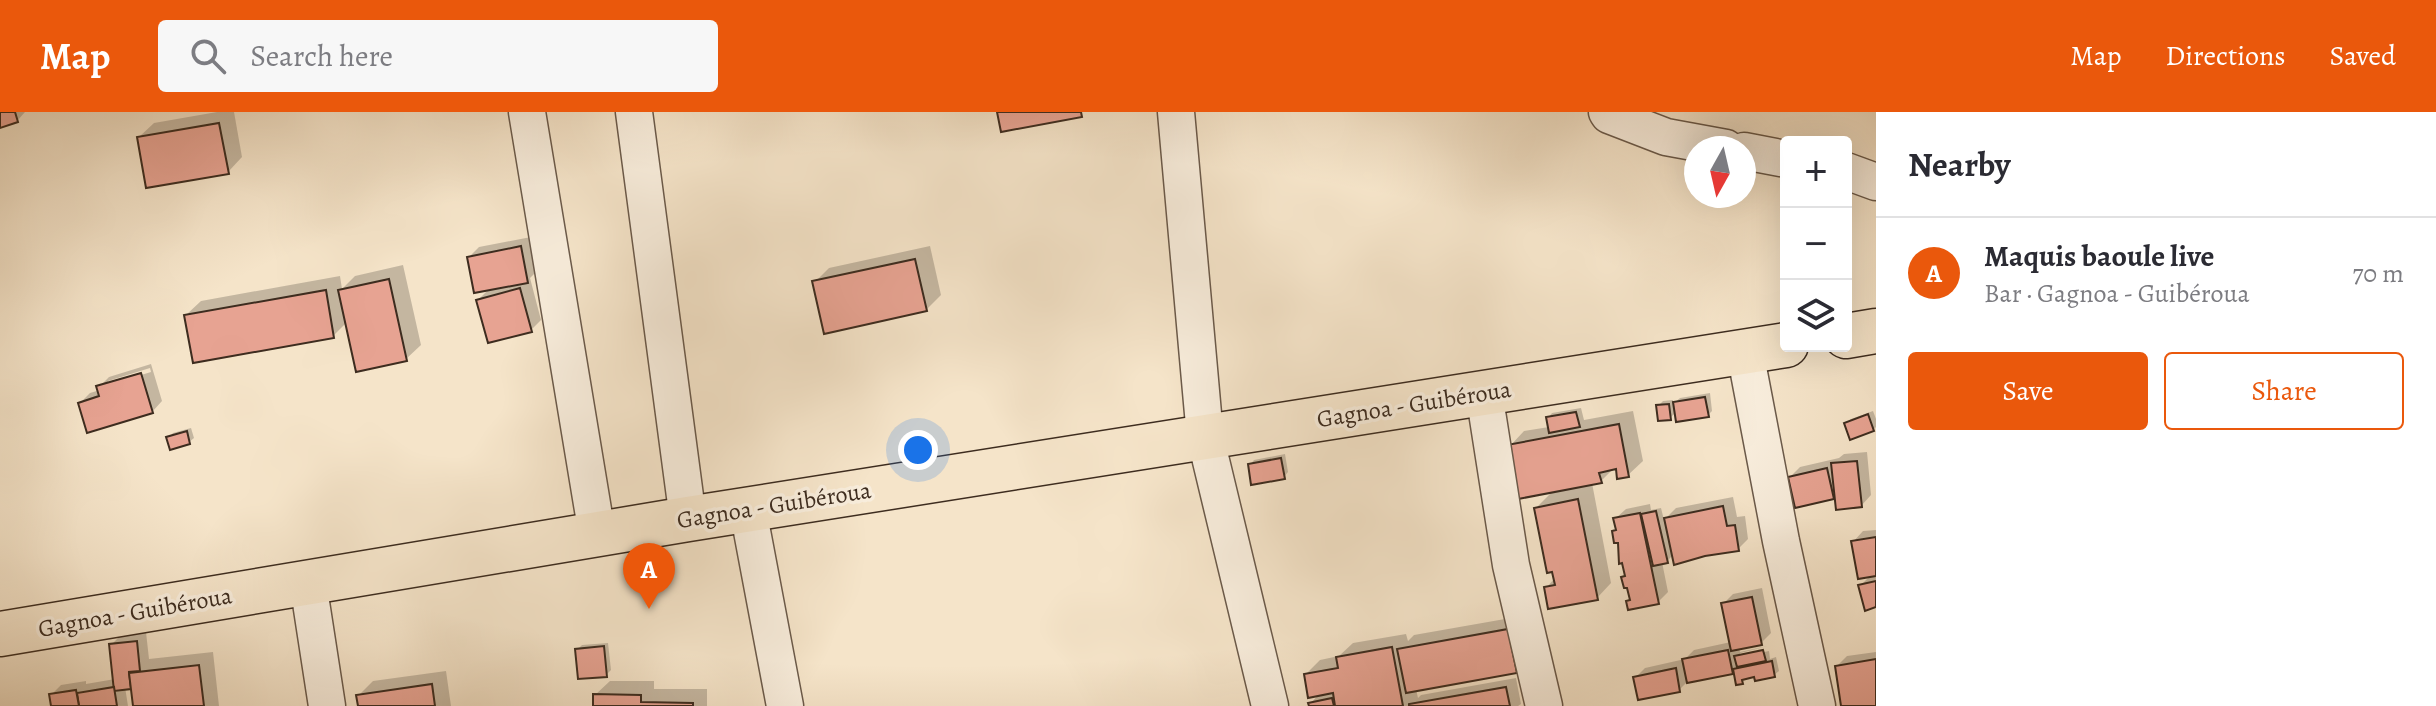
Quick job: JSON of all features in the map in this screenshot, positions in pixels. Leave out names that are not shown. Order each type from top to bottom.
[{"type":"main road","points":[[1852,335],[1876,331]]},
{"type":"main road","name":"Gagnoa - Guibéroua","points":[[0,634],[688,519],[1765,349]]},
{"type":"street","points":[[527,112],[597,534]]},
{"type":"street","points":[[634,112],[688,519]]},
{"type":"street","points":[[1176,112],[1205,436],[1270,706]]},
{"type":"street","points":[[1607,112],[1666,137],[1684,140]]},
{"type":"street","points":[[1756,153],[1780,158]]},
{"type":"street","points":[[1852,173],[1876,182]]},
{"type":"street","points":[[1765,349],[1781,541],[1817,706]]},
{"type":"street","points":[[1484,393],[1511,565],[1544,706]]},
{"type":"street","points":[[748,510],[785,706]]},
{"type":"street","points":[[308,583],[327,706]]},
{"type":"building","points":[[0,112],[15,112],[18,122],[0,128]]},
{"type":"building","points":[[997,112],[1081,112],[1082,117],[1001,132]]},
{"type":"building","points":[[219,123],[229,174],[146,188],[137,137]]},
{"type":"building","points":[[521,246],[528,283],[474,293],[467,257]]},
{"type":"building","points":[[915,259],[927,311],[824,334],[812,281]]},
{"type":"building","points":[[389,279],[407,361],[356,372],[338,290]]},
{"type":"building","points":[[520,288],[532,332],[488,343],[476,300]]},
{"type":"building","points":[[326,290],[334,338],[193,363],[184,315]]},
{"type":"building","points":[[141,373],[153,413],[87,433],[78,403],[99,396],[96,386]]},
{"type":"building","points":[[1705,397],[1709,417],[1676,422],[1673,402]]},
{"type":"building","points":[[1669,404],[1671,420],[1658,421],[1656,405]]},
{"type":"building","points":[[1576,412],[1580,427],[1549,433],[1546,417]]},
{"type":"building","points":[[1868,414],[1874,431],[1850,440],[1844,423]]},
{"type":"building","points":[[1619,424],[1629,477],[1617,479],[1616,469],[1599,473],[1602,483],[1518,499],[1507,445]]},
{"type":"building","points":[[187,431],[190,444],[170,450],[166,437]]},
{"type":"building","points":[[1281,458],[1285,479],[1251,485],[1248,464]]},
{"type":"building","points":[[1857,461],[1862,507],[1836,510],[1831,463]]},
{"type":"building","points":[[1827,468],[1834,499],[1795,508],[1788,477]]},
{"type":"building","points":[[1578,499],[1598,600],[1548,609],[1544,587],[1555,585],[1552,572],[1547,573],[1534,508]]},
{"type":"building","points":[[1723,506],[1727,526],[1735,525],[1739,551],[1674,565],[1664,518]]},
{"type":"building","points":[[1656,511],[1668,563],[1653,566],[1641,514]]},
{"type":"building","points":[[1640,513],[1659,604],[1628,610],[1626,601],[1630,600],[1621,577],[1625,576],[1622,563],[1619,564],[1618,543],[1614,543],[1612,531],[1616,530],[1613,518]]},
{"type":"building","points":[[1876,537],[1876,576],[1858,579],[1851,541]]},
{"type":"building","points":[[1876,581],[1876,607],[1865,611],[1858,585]]},
{"type":"building","points":[[1752,597],[1762,645],[1731,651],[1721,603]]},
{"type":"building","points":[[1508,629],[1517,673],[1406,693],[1397,649]]},
{"type":"building","points":[[137,641],[140,671],[129,672],[131,689],[114,691],[109,644]]},
{"type":"building","points":[[604,646],[607,677],[578,679],[575,649]]},
{"type":"building","points":[[1392,647],[1403,706],[1335,706],[1333,693],[1308,698],[1304,674],[1338,668],[1336,657]]},
{"type":"building","points":[[1728,650],[1733,674],[1687,683],[1682,659]]},
{"type":"building","points":[[1763,650],[1766,661],[1737,667],[1734,656]]},
{"type":"building","points":[[1876,659],[1876,706],[1841,706],[1835,666]]},
{"type":"building","points":[[1772,661],[1775,677],[1755,681],[1754,677],[1736,685],[1733,669]]},
{"type":"building","points":[[199,665],[204,706],[133,706],[129,673]]},
{"type":"building","points":[[1676,668],[1680,692],[1638,700],[1633,677]]},
{"type":"building","points":[[432,684],[435,706],[358,706],[356,695]]},
{"type":"building","points":[[114,687],[117,706],[79,706],[77,693]]},
{"type":"building","points":[[1506,687],[1510,706],[1409,706],[1409,704]]},
{"type":"building","points":[[76,690],[79,706],[51,706],[49,694]]},
{"type":"building","points":[[593,694],[641,695],[641,702],[693,703],[693,706],[593,706]]},
{"type":"building","points":[[1332,698],[1334,706],[1309,706],[1308,703]]},
{"type":"place","name":"Maquis baoule live","points":[[649,609]]}]
